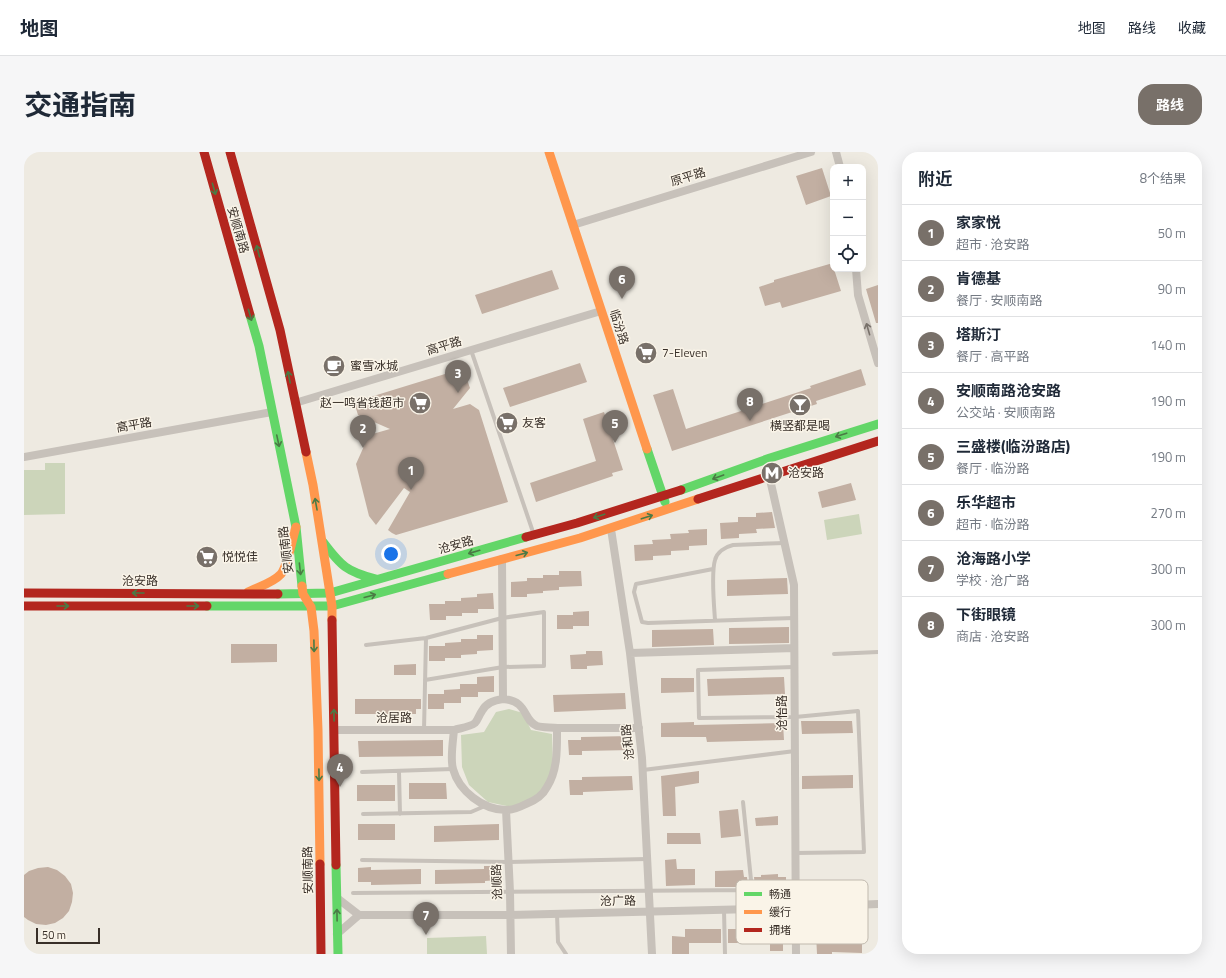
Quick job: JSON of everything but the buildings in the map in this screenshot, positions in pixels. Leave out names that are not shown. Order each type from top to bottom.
[{"type":"street","name":"安顺南路","points":[[204,152],[259,346],[296,527],[303,594],[310,607],[314,631],[318,730],[320,954]]},
{"type":"street","name":"安顺南路","points":[[230,152],[280,330],[313,485],[332,606],[338,954]]},
{"type":"street","name":"临汾路","points":[[549,152],[667,510]]},
{"type":"street","name":"原平路","points":[[573,225],[811,152]]},
{"type":"street","points":[[836,152],[839,164]]},
{"type":"street","points":[[856,272],[858,295],[878,363]]},
{"type":"street","name":"高平路","points":[[295,403],[601,311]]},
{"type":"street","name":"高平路","points":[[24,457],[272,412]]},
{"type":"street","name":"沧安路","points":[[24,593],[330,593],[534,535],[663,496],[770,458],[878,424]]},
{"type":"street","points":[[24,606],[332,606],[580,538],[769,475],[878,441]]},
{"type":"street","name":"沧怡路","points":[[769,475],[794,585],[796,880]]},
{"type":"street","points":[[246,594],[272,581],[281,574],[288,558],[296,527]]},
{"type":"street","name":"沧和路","points":[[611,528],[630,653],[639,728],[643,770],[652,954]]},
{"type":"street","points":[[323,542],[339,564],[347,570],[355,574],[379,580]]},
{"type":"street","points":[[502,559],[503,699]]},
{"type":"street","points":[[630,653],[794,648]]},
{"type":"street","points":[[557,728],[557,760],[554,775],[547,789],[534,801],[506,810],[486,806],[471,796],[460,783],[453,769],[454,730],[472,725],[476,722],[481,712],[488,704],[498,699],[508,699],[518,703],[530,720],[537,726],[557,728],[639,728]]},
{"type":"street","name":"沧居路","points":[[335,730],[454,730]]},
{"type":"street","name":"沧顺路","points":[[506,810],[511,954]]},
{"type":"street","points":[[337,898],[359,915],[337,934]]},
{"type":"street","name":"沧广路","points":[[868,904],[878,904]]},
{"type":"street","name":"沧广路","points":[[359,915],[510,915],[736,910]]},
{"type":"lane","points":[[471,350],[534,535]]},
{"type":"lane","points":[[715,620],[713,569],[717,556],[727,546],[784,543]]},
{"type":"lane","points":[[713,569],[639,582],[636,584],[634,592],[641,619],[645,623],[794,618]]},
{"type":"lane","points":[[366,645],[426,638],[502,618],[544,612],[544,666],[503,667],[425,680]]},
{"type":"lane","points":[[424,730],[426,638]]},
{"type":"lane","points":[[834,654],[878,652]]},
{"type":"lane","points":[[794,667],[698,670],[698,718],[794,717],[858,711],[864,852],[796,853]]},
{"type":"lane","points":[[643,770],[795,751]]},
{"type":"lane","points":[[362,772],[400,772],[453,769]]},
{"type":"lane","points":[[400,772],[400,814]]},
{"type":"lane","points":[[743,802],[751,880]]},
{"type":"lane","points":[[363,814],[471,812],[486,806]]},
{"type":"lane","points":[[362,860],[509,862],[648,859]]},
{"type":"lane","points":[[353,893],[736,890]]},
{"type":"lane","points":[[724,910],[725,954]]},
{"type":"lane","points":[[557,914],[558,942],[566,954]]},
{"type":"green space","points":[[45,463],[65,463],[65,514],[24,515],[24,470],[45,470]]},
{"type":"green space","points":[[859,514],[862,534],[827,540],[824,520]]},
{"type":"green space","points":[[509,709],[523,713],[531,730],[552,734],[553,767],[547,787],[533,798],[511,807],[488,802],[469,785],[462,767],[461,735],[484,732],[496,712]]},
{"type":"green space","points":[[486,936],[487,954],[427,954],[427,938]]},
{"type":"traffic: fast","points":[[250,315],[259,346],[296,527],[302,586]]},
{"type":"traffic: fast","points":[[681,490],[770,458],[878,424]]},
{"type":"traffic: fast","points":[[647,449],[665,502]]},
{"type":"traffic: fast","points":[[278,594],[330,593],[526,537]]},
{"type":"traffic: fast","points":[[323,542],[345,567],[358,574],[376,579]]},
{"type":"traffic: fast","points":[[207,606],[332,606],[448,574]]},
{"type":"traffic: fast","points":[[336,865],[338,954]]},
{"type":"traffic: slow","points":[[549,152],[647,449]]},
{"type":"traffic: slow","points":[[306,452],[313,485],[332,606],[332,620]]},
{"type":"traffic: slow","points":[[448,574],[580,538],[698,499]]},
{"type":"traffic: slow","points":[[248,592],[270,582],[281,574],[288,558],[296,527]]},
{"type":"traffic: slow","points":[[302,586],[303,594],[311,607],[314,631],[318,730],[320,864]]},
{"type":"traffic: jam","points":[[204,152],[250,315]]},
{"type":"traffic: jam","points":[[230,152],[280,330],[306,452]]},
{"type":"traffic: jam","points":[[698,499],[878,441]]},
{"type":"traffic: jam","points":[[526,537],[577,523],[681,490]]},
{"type":"traffic: jam","points":[[24,593],[278,594]]},
{"type":"traffic: jam","points":[[24,606],[207,606]]},
{"type":"traffic: jam","points":[[332,620],[336,865]]},
{"type":"traffic: jam","points":[[320,864],[321,954]]},
{"type":"place","name":"乐华超市","points":[[622,299]]},
{"type":"place","name":"7-Eleven","points":[[646,353]]},
{"type":"place","name":"蜜雪冰城","points":[[334,366]]},
{"type":"place","name":"塔斯汀","points":[[458,393]]},
{"type":"place","name":"赵一鸣省钱超市","points":[[420,403]]},
{"type":"place","name":"横竖都是喝","points":[[800,405]]},
{"type":"place","name":"下街眼镜","points":[[750,421]]},
{"type":"place","name":"友客","points":[[507,423]]},
{"type":"place","name":"三盛楼(临汾路店)","points":[[615,443]]},
{"type":"place","name":"肯德基","points":[[363,448]]},
{"type":"place","name":"沧安路","points":[[772,473]]},
{"type":"place","name":"家家悦","points":[[411,490]]},
{"type":"place","name":"悦悦佳","points":[[207,557]]},
{"type":"place","name":"安顺南路沧安路","points":[[340,787]]},
{"type":"place","name":"沧海路小学","points":[[426,935]]}]
